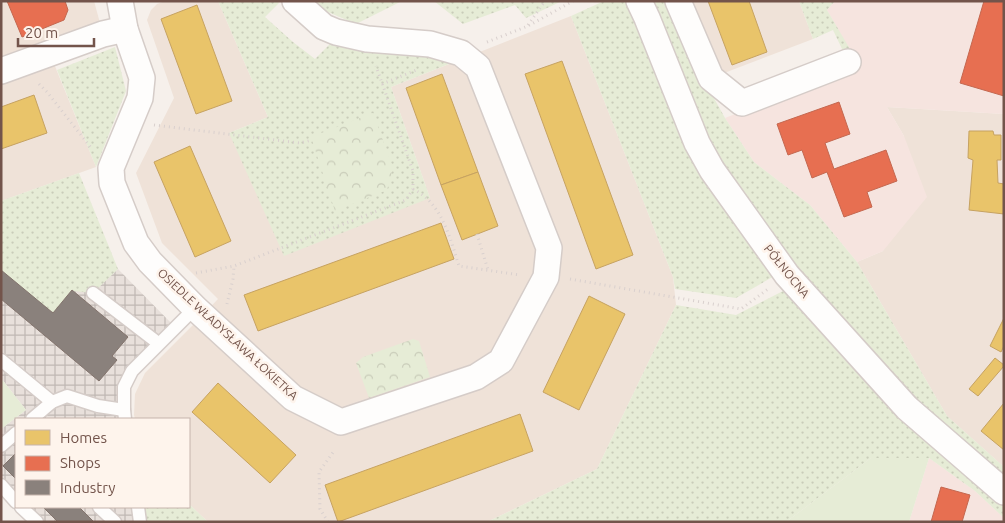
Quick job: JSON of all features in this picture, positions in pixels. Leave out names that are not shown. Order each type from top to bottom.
[{"type":"street","points":[[111,168],[140,98],[142,78],[125,29],[120,1]]},
{"type":"street","name":"OSIEDLE WŁADYSŁAWA ŁOKIETKA","points":[[111,168],[112,183],[136,243],[150,262],[196,308],[293,398],[342,422],[476,377],[502,361],[557,278],[549,248],[478,67],[461,53],[430,44],[367,39],[347,35],[324,27],[295,1]]},
{"type":"street","name":"PÓŁNOCNA","points":[[640,1],[697,143],[712,170],[788,275],[907,408],[1004,492]]},
{"type":"street","points":[[678,1],[711,78],[742,103],[848,62]]},
{"type":"street","points":[[10,68],[103,34],[125,29]]},
{"type":"lane","points":[[92,292],[158,344]]},
{"type":"lane","points":[[33,418],[52,402],[68,396],[125,415],[124,387],[132,371],[196,308]]},
{"type":"lane","points":[[1,360],[52,402]]},
{"type":"lane","points":[[1,446],[15,434]]},
{"type":"lane","points":[[1,485],[15,501]]},
{"type":"lane","points":[[22,508],[37,522]]},
{"type":"lane","points":[[100,508],[115,522]]},
{"type":"lane","points":[[138,508],[140,522]]},
{"type":"path","points":[[528,26],[545,1]]},
{"type":"path","points":[[193,274],[234,266],[406,200],[413,189],[413,171],[367,39]]},
{"type":"path","points":[[10,68],[47,92],[91,148],[111,168]]},
{"type":"path","points":[[157,118],[154,125],[300,143],[312,140]]},
{"type":"path","points":[[413,189],[422,194],[444,221],[459,266],[557,278],[741,308],[788,275]]},
{"type":"path","points":[[478,234],[488,270]]},
{"type":"path","points":[[227,305],[234,266]]},
{"type":"path","points":[[328,522],[320,509],[319,472],[334,451]]},
{"type":"shaded area","points":[[1,1],[94,1],[103,34],[50,54],[96,167],[1,201]]},
{"type":"shaded area","points":[[165,1],[218,1],[268,117],[229,133],[430,198],[391,87],[571,16],[673,277],[676,305],[597,469],[487,522],[208,522],[190,505],[190,418],[135,418],[134,415],[135,394],[145,373],[218,299],[162,243],[136,173],[174,98],[147,20],[151,10],[157,4]]},
{"type":"shaded area","points":[[690,1],[799,1],[813,39],[719,75]]},
{"type":"shaded area","points":[[835,1],[1004,1],[1004,114],[887,107],[904,136],[927,197],[883,251],[857,262],[810,205],[754,162],[725,118],[859,66],[827,10]]},
{"type":"shaded area","points":[[887,107],[1004,114],[1004,467],[947,416],[857,262],[883,251],[904,136]]},
{"type":"shaded area","points":[[118,269],[175,327],[132,371],[125,418],[15,418],[26,410],[1,378],[1,270],[53,313],[72,290],[93,292]]},
{"type":"shaded area","points":[[15,418],[15,501],[1,485],[1,429]]},
{"type":"shaded area","points":[[929,458],[975,491],[1004,518],[1004,522],[909,522]]},
{"type":"shaded area","points":[[22,508],[138,508],[140,522],[37,522]]},
{"type":"green space","points":[[218,1],[277,1],[279,3],[265,17],[315,59],[335,39],[433,50],[454,62],[391,87],[430,198],[284,256],[229,133],[268,117]]},
{"type":"green space","points":[[313,1],[402,1],[356,24],[321,9]]},
{"type":"green space","points":[[434,1],[562,1],[526,18],[515,5],[463,24]]},
{"type":"green space","points":[[604,1],[630,1],[776,275],[736,298],[675,289],[673,277],[571,16]]},
{"type":"green space","points":[[649,1],[670,1],[705,82],[725,118],[754,162],[810,205],[857,262],[947,416],[1004,467],[1004,476],[920,405],[796,269],[719,166]]},
{"type":"green space","points":[[799,1],[835,1],[827,10],[860,66],[852,70],[833,30],[813,39]]},
{"type":"green space","points":[[115,47],[126,91],[96,167],[57,70]]},
{"type":"green space","points":[[373,113],[393,168],[387,190],[335,211],[311,137]]},
{"type":"green space","points":[[79,173],[118,269],[93,293],[72,291],[53,313],[1,270],[1,201]]},
{"type":"green space","points":[[783,291],[789,292],[843,358],[903,416],[1004,503],[1004,518],[975,491],[929,458],[871,458],[786,522],[487,522],[597,469],[676,305],[736,315]]},
{"type":"green space","points":[[413,339],[419,341],[430,377],[369,398],[356,363],[363,357]]},
{"type":"green space","points":[[1,378],[26,410],[1,429]]},
{"type":"green space","points":[[871,458],[929,458],[909,522],[786,522]]},
{"type":"green space","points":[[190,505],[208,522],[172,522],[170,520],[168,522],[140,522],[138,508],[190,508]]},
{"type":"building: Homes","points":[[708,1],[749,1],[767,52],[732,65]]},
{"type":"building: Homes","points":[[197,5],[232,101],[196,114],[161,19]]},
{"type":"building: Homes","points":[[562,61],[633,255],[596,269],[525,74]]},
{"type":"building: Homes","points":[[442,74],[478,172],[441,185],[406,88]]},
{"type":"building: Homes","points":[[34,95],[47,133],[1,149],[1,107]]},
{"type":"building: Homes","points":[[969,131],[993,131],[994,135],[1001,135],[1001,160],[997,160],[998,183],[1004,184],[1004,214],[969,210],[973,160],[968,158]]},
{"type":"building: Homes","points":[[190,146],[231,241],[195,257],[154,162]]},
{"type":"building: Homes","points":[[478,172],[498,226],[462,240],[441,185]]},
{"type":"building: Homes","points":[[441,223],[454,259],[258,331],[244,295]]},
{"type":"building: Homes","points":[[589,296],[625,314],[579,410],[543,392]]},
{"type":"building: Homes","points":[[1004,318],[1004,346],[1001,352],[990,346]]},
{"type":"building: Homes","points":[[995,358],[1004,366],[978,396],[969,389]]},
{"type":"building: Homes","points":[[218,383],[296,455],[270,483],[192,412]]},
{"type":"building: Homes","points":[[1004,403],[1004,450],[981,431]]},
{"type":"building: Homes","points":[[520,414],[533,451],[338,522],[325,485]]},
{"type":"building: Shops","points":[[7,1],[65,1],[68,10],[64,20],[22,37]]},
{"type":"building: Shops","points":[[984,1],[1004,1],[1004,96],[960,83]]},
{"type":"building: Shops","points":[[839,102],[850,134],[825,143],[834,169],[886,150],[897,181],[867,192],[872,207],[844,217],[827,172],[812,178],[802,150],[788,155],[777,124]]},
{"type":"building: Shops","points":[[941,487],[970,495],[962,522],[931,522]]},
{"type":"building: Industry","points":[[1,270],[53,313],[72,290],[128,337],[112,356],[117,360],[99,381],[1,299]]},
{"type":"building: Industry","points":[[15,454],[15,478],[3,466]]},
{"type":"building: Industry","points":[[44,508],[80,508],[94,522],[58,522]]}]
